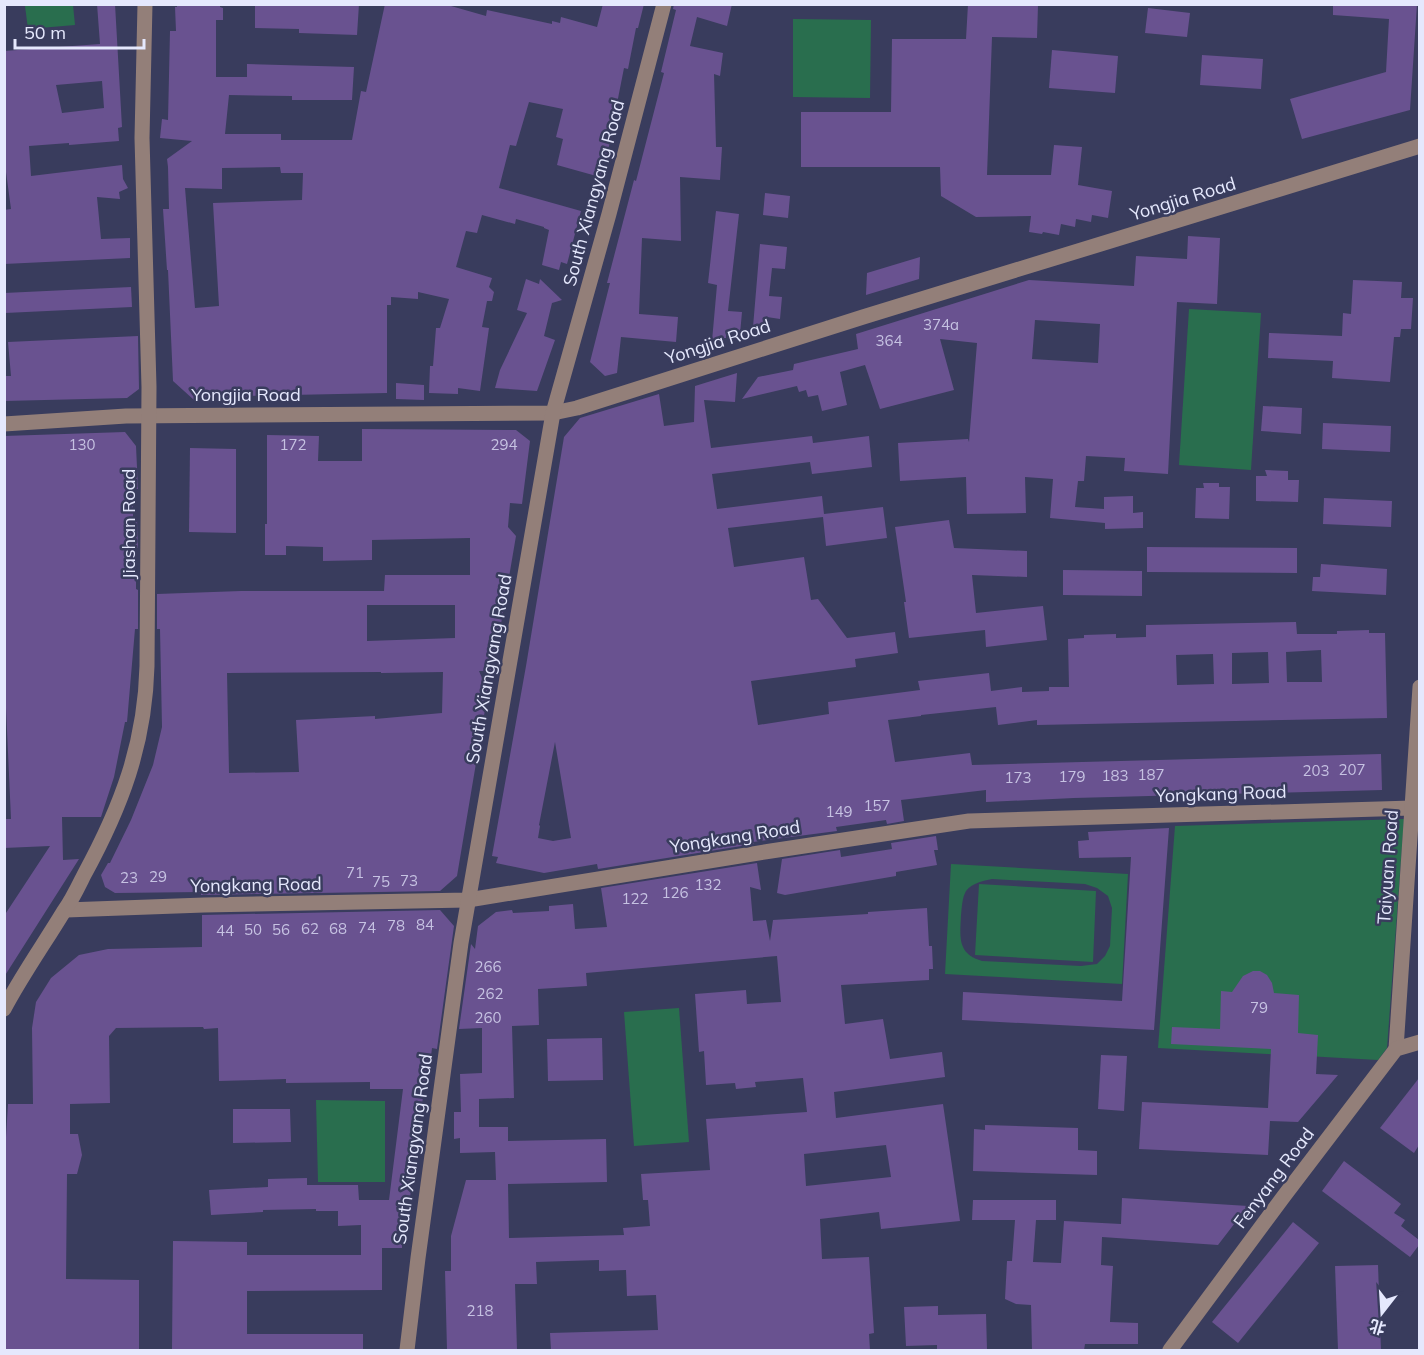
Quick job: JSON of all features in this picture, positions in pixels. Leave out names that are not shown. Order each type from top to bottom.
[{"type":"street","name":"Jiashan Road","points":[[4,1009],[66,910],[117,810],[133,765],[142,721],[147,666],[149,416],[142,138],[145,4]]},
{"type":"street","name":"South Xiangyang Road","points":[[407,1350],[468,900],[553,413],[609,214],[664,4]]},
{"type":"street","name":"Yongjia Road","points":[[4,424],[126,416],[553,413],[578,408],[862,317],[1419,146]]},
{"type":"street","name":"Taiyuan Road","points":[[1396,1049],[1419,687]]},
{"type":"street","name":"Yongkang Road","points":[[66,910],[468,900],[771,850],[969,821],[1412,808]]},
{"type":"street","points":[[1396,1049],[1419,1042]]},
{"type":"street","name":"Fenyang Road","points":[[1170,1350],[1396,1049]]},
{"type":"green space","points":[[73,5],[75,25],[28,29],[25,6]]},
{"type":"green space","points":[[793,19],[871,20],[870,98],[793,97]]},
{"type":"green space","points":[[1189,309],[1261,313],[1251,470],[1179,465]]},
{"type":"green space","points":[[1404,819],[1387,1048],[1378,1060],[1158,1048],[1175,826]]},
{"type":"green space","points":[[951,864],[1128,874],[1122,984],[945,974]],"holes":[[[992,879],[1085,884],[1097,888],[1108,896],[1112,908],[1110,946],[1105,956],[1097,964],[1081,966],[982,961],[974,958],[964,949],[960,930],[962,903],[966,891],[974,884]]]},
{"type":"green space","points":[[979,884],[1096,891],[1093,962],[975,955]]},
{"type":"green space","points":[[679,1008],[689,1142],[634,1146],[624,1012]]},
{"type":"green space","points":[[316,1100],[385,1101],[385,1182],[318,1182]]},
{"type":"building","points":[[97,4],[115,4],[122,127],[118,128],[119,141],[29,146],[31,176],[122,165],[123,179],[128,188],[119,192],[120,199],[97,197],[101,239],[130,238],[130,258],[4,264],[4,210],[11,209],[6,172],[4,173],[4,51],[100,44]],"holes":[[[102,81],[104,108],[62,113],[56,85]]]},
{"type":"building","points":[[177,4],[220,4],[223,8],[223,20],[216,20],[216,77],[247,77],[247,64],[354,67],[352,100],[292,100],[292,96],[229,95],[225,134],[281,134],[281,140],[352,140],[361,91],[366,92],[385,4],[444,4],[486,16],[487,10],[552,24],[552,21],[560,23],[561,17],[597,27],[603,4],[644,4],[638,28],[636,28],[628,69],[624,68],[611,139],[600,177],[557,165],[563,139],[556,137],[563,109],[529,102],[516,146],[510,145],[499,188],[581,211],[567,264],[561,262],[559,270],[542,265],[549,230],[544,227],[516,219],[515,224],[482,215],[477,233],[466,231],[456,267],[492,278],[489,287],[494,292],[492,301],[487,301],[482,327],[489,328],[480,391],[458,388],[458,394],[429,393],[430,366],[433,366],[436,328],[440,328],[449,299],[418,292],[418,299],[391,297],[391,305],[387,305],[387,393],[247,396],[194,400],[173,381],[163,209],[169,209],[167,159],[192,141],[160,138],[162,119],[168,120],[170,31],[176,31],[175,7]],"holes":[[[280,167],[281,173],[303,173],[302,200],[213,203],[219,306],[195,308],[185,188],[222,189],[222,168]]]},
{"type":"building","points":[[255,4],[359,4],[357,35],[299,33],[299,29],[255,28]]},
{"type":"building","points":[[674,4],[732,4],[727,26],[697,17],[690,46],[723,53],[720,76],[714,74],[716,147],[722,147],[720,180],[680,177],[681,241],[642,238],[639,314],[678,317],[676,342],[621,337],[617,373],[605,376],[590,362],[610,283],[607,283],[664,73],[661,72],[676,10],[673,9]]},
{"type":"building","points":[[968,4],[1038,5],[1037,38],[992,37],[987,175],[1051,175],[1054,145],[1082,147],[1078,185],[1112,191],[1108,218],[1092,215],[1091,222],[1076,219],[1075,227],[1061,224],[1059,235],[1029,232],[1031,216],[976,217],[941,196],[940,167],[801,167],[801,112],[891,112],[892,39],[966,39]]},
{"type":"building","points":[[1333,4],[1417,4],[1410,110],[1302,139],[1290,99],[1386,72],[1389,19],[1333,15]]},
{"type":"building","points":[[1148,8],[1190,13],[1187,37],[1145,33]]},
{"type":"building","points":[[1052,50],[1118,56],[1115,93],[1049,88]]},
{"type":"building","points":[[1202,55],[1263,59],[1261,89],[1200,85]]},
{"type":"building","points":[[765,193],[790,196],[788,218],[763,215]]},
{"type":"building","points":[[716,211],[739,214],[728,311],[742,312],[740,334],[726,332],[724,342],[712,341],[717,285],[708,283]]},
{"type":"building","points":[[1188,236],[1220,238],[1217,304],[1177,302],[1168,474],[1124,471],[1125,458],[1086,456],[1084,481],[1078,481],[1075,507],[1104,509],[1104,497],[1133,496],[1133,513],[1143,512],[1143,528],[1105,529],[1105,523],[1050,518],[1053,479],[1025,477],[1026,513],[967,514],[966,477],[900,481],[898,443],[968,439],[969,442],[977,343],[940,339],[954,390],[880,409],[865,365],[840,372],[847,405],[822,411],[818,395],[808,397],[806,390],[799,392],[797,386],[742,399],[758,377],[793,370],[794,364],[858,349],[856,334],[1029,280],[1134,286],[1136,256],[1187,259]],"holes":[[[1035,320],[1100,324],[1098,363],[1032,359]]]},
{"type":"building","points":[[760,244],[787,247],[785,269],[772,268],[769,296],[782,297],[780,319],[767,317],[765,328],[753,327]]},
{"type":"building","points":[[920,257],[919,279],[866,295],[867,273]]},
{"type":"building","points":[[526,279],[539,284],[540,279],[562,300],[552,303],[544,336],[555,340],[537,391],[495,388],[500,370],[527,313],[517,310]]},
{"type":"building","points":[[1353,280],[1402,282],[1401,298],[1413,298],[1411,329],[1401,329],[1400,337],[1394,337],[1390,382],[1332,378],[1333,361],[1268,358],[1269,333],[1342,336],[1343,313],[1351,314]]},
{"type":"building","points":[[131,287],[132,307],[5,313],[4,293]]},
{"type":"building","points":[[138,336],[139,389],[127,398],[4,401],[4,376],[11,376],[8,342]]},
{"type":"building","points":[[737,373],[735,402],[704,400],[711,448],[812,436],[813,443],[869,436],[872,467],[812,474],[810,462],[712,474],[717,509],[822,496],[824,514],[883,507],[887,538],[826,546],[823,517],[728,528],[734,567],[804,557],[811,600],[818,599],[847,638],[895,632],[898,653],[855,659],[856,667],[751,681],[758,725],[829,714],[828,702],[920,690],[918,681],[989,673],[991,691],[1022,687],[1022,692],[1049,691],[1049,687],[1069,687],[1068,639],[1084,638],[1084,635],[1116,634],[1116,638],[1146,637],[1146,625],[1296,622],[1297,634],[1337,634],[1337,631],[1369,630],[1369,633],[1385,633],[1387,718],[1037,725],[1037,720],[998,725],[996,707],[888,720],[895,762],[970,753],[972,765],[1381,754],[1382,790],[986,802],[986,790],[901,800],[904,821],[887,824],[886,820],[836,827],[837,831],[753,842],[754,844],[598,869],[597,864],[544,873],[496,863],[498,857],[492,856],[564,437],[580,418],[659,394],[664,426],[694,422],[695,386]],"holes":[[[1321,650],[1322,682],[1287,682],[1286,652]],[[1268,652],[1269,683],[1232,684],[1232,653]],[[1213,654],[1214,684],[1177,685],[1176,655]],[[555,742],[571,838],[553,841],[538,838]]]},
{"type":"building","points":[[396,383],[424,385],[424,400],[396,399]]},
{"type":"building","points":[[1263,406],[1302,408],[1301,434],[1261,431]]},
{"type":"building","points":[[1323,423],[1391,426],[1390,452],[1322,449]]},
{"type":"building","points":[[362,429],[516,430],[530,441],[522,504],[510,503],[508,527],[516,536],[493,671],[479,671],[488,692],[457,876],[440,891],[201,895],[201,892],[115,893],[105,887],[101,875],[110,863],[131,820],[153,765],[162,727],[157,594],[241,591],[384,591],[385,575],[470,575],[470,538],[372,540],[372,560],[323,561],[323,547],[286,546],[286,555],[265,555],[267,435],[319,436],[318,461],[362,461]],"holes":[[[367,605],[455,605],[455,638],[367,641]],[[443,672],[442,713],[375,719],[375,716],[296,720],[299,772],[229,773],[227,673]]]},
{"type":"building","points":[[125,432],[136,446],[138,489],[133,489],[133,519],[137,519],[138,629],[135,629],[127,722],[125,722],[114,777],[101,817],[62,817],[63,860],[79,859],[4,977],[4,916],[50,846],[4,848],[4,819],[11,819],[4,664],[4,436]]},
{"type":"building","points":[[190,448],[236,449],[236,533],[189,532]]},
{"type":"building","points":[[1265,470],[1288,471],[1288,480],[1299,480],[1298,502],[1256,501],[1256,476],[1267,476]]},
{"type":"building","points":[[1203,483],[1219,483],[1219,487],[1230,487],[1229,519],[1195,518],[1196,488],[1204,488]]},
{"type":"building","points":[[1324,498],[1392,501],[1391,527],[1323,524]]},
{"type":"building","points":[[949,520],[954,548],[1027,551],[1027,577],[972,575],[976,613],[1043,606],[1047,640],[986,647],[985,630],[909,638],[895,527]]},
{"type":"building","points":[[1147,547],[1297,548],[1297,573],[1147,572]]},
{"type":"building","points":[[1321,564],[1387,569],[1386,595],[1312,591],[1313,577],[1320,577]]},
{"type":"building","points":[[1063,570],[1142,571],[1142,596],[1063,595]]},
{"type":"building","points":[[1169,828],[1154,1030],[962,1020],[963,992],[1122,1001],[1131,857],[1079,858],[1078,841],[1089,840],[1088,832]]},
{"type":"building","points":[[936,836],[938,850],[934,850],[937,865],[896,872],[896,876],[785,895],[777,893],[782,859],[840,850],[841,857],[892,849],[891,843]]},
{"type":"building","points":[[757,863],[761,890],[750,887],[753,921],[766,920],[770,941],[773,920],[927,908],[933,969],[929,969],[929,980],[841,985],[845,1024],[883,1019],[890,1059],[942,1052],[945,1077],[834,1092],[836,1118],[943,1104],[960,1221],[881,1229],[879,1212],[820,1219],[822,1259],[869,1257],[874,1333],[869,1334],[870,1350],[551,1350],[550,1333],[658,1330],[656,1295],[627,1296],[626,1270],[599,1271],[599,1260],[536,1262],[537,1284],[515,1284],[517,1350],[447,1350],[445,1271],[451,1271],[451,1236],[466,1180],[496,1180],[495,1152],[460,1153],[460,1138],[454,1139],[454,1112],[461,1112],[460,1074],[482,1073],[482,1028],[459,1029],[471,944],[475,949],[478,926],[496,912],[512,910],[513,913],[549,911],[549,906],[573,904],[575,929],[607,927],[601,888]],"holes":[[[777,956],[781,1002],[747,1004],[746,990],[695,994],[699,1052],[704,1051],[706,1085],[735,1083],[736,1089],[756,1087],[755,1082],[803,1078],[807,1112],[706,1119],[710,1170],[641,1174],[643,1200],[648,1200],[650,1226],[623,1228],[624,1235],[509,1238],[508,1184],[607,1182],[606,1139],[508,1141],[508,1127],[479,1127],[479,1099],[514,1098],[512,1026],[539,1025],[538,989],[587,986],[586,973]],[[886,1145],[891,1177],[806,1186],[804,1154]]]},
{"type":"building","points":[[440,910],[454,926],[437,1049],[432,1048],[427,1089],[424,1089],[407,1221],[402,1221],[402,1248],[382,1248],[382,1290],[247,1291],[247,1334],[363,1334],[363,1350],[172,1349],[173,1241],[247,1242],[247,1255],[361,1255],[361,1225],[338,1226],[338,1211],[263,1210],[263,1212],[211,1215],[209,1190],[268,1187],[268,1179],[307,1178],[307,1185],[358,1185],[359,1200],[389,1200],[403,1089],[370,1089],[370,1082],[286,1083],[286,1079],[219,1081],[218,1028],[204,1029],[203,1027],[116,1028],[109,1036],[110,1103],[70,1104],[70,1134],[78,1134],[82,1155],[77,1174],[67,1174],[66,1279],[139,1280],[139,1350],[4,1350],[4,1138],[6,1137],[8,1104],[33,1104],[32,1028],[36,1002],[51,978],[79,955],[108,949],[202,947],[202,915]]},
{"type":"building","points":[[1253,971],[1260,971],[1267,975],[1274,993],[1299,995],[1298,1033],[1318,1035],[1316,1074],[1338,1075],[1298,1122],[1270,1121],[1268,1155],[1139,1149],[1142,1102],[1268,1108],[1271,1049],[1171,1044],[1172,1027],[1220,1029],[1221,991],[1232,992],[1243,976]]},
{"type":"building","points":[[602,1038],[603,1080],[548,1081],[547,1039]]},
{"type":"building","points":[[1101,1055],[1127,1056],[1124,1111],[1098,1109]]},
{"type":"building","points":[[1419,1078],[1419,1145],[1414,1153],[1380,1128]]},
{"type":"building","points":[[233,1109],[290,1109],[291,1142],[233,1143]]},
{"type":"building","points":[[985,1125],[1078,1128],[1078,1150],[1097,1151],[1097,1175],[973,1171],[974,1129],[985,1130]]},
{"type":"building","points":[[1344,1161],[1401,1204],[1394,1213],[1405,1220],[1401,1226],[1419,1240],[1419,1245],[1410,1257],[1322,1191]]},
{"type":"building","points":[[1122,1198],[1248,1206],[1218,1245],[1102,1237],[1101,1265],[1113,1266],[1110,1322],[1138,1323],[1138,1344],[1085,1344],[1084,1350],[1032,1350],[1031,1305],[1016,1304],[1005,1299],[1007,1261],[1012,1261],[1015,1220],[972,1220],[973,1200],[1056,1200],[1056,1220],[1036,1220],[1033,1262],[1061,1263],[1064,1221],[1121,1224]]},
{"type":"building","points":[[1293,1222],[1319,1243],[1238,1343],[1212,1322]]},
{"type":"building","points":[[1378,1265],[1381,1350],[1338,1350],[1335,1266]]},
{"type":"building","points":[[938,1306],[938,1315],[986,1314],[987,1350],[937,1350],[937,1345],[906,1346],[904,1307]]}]
